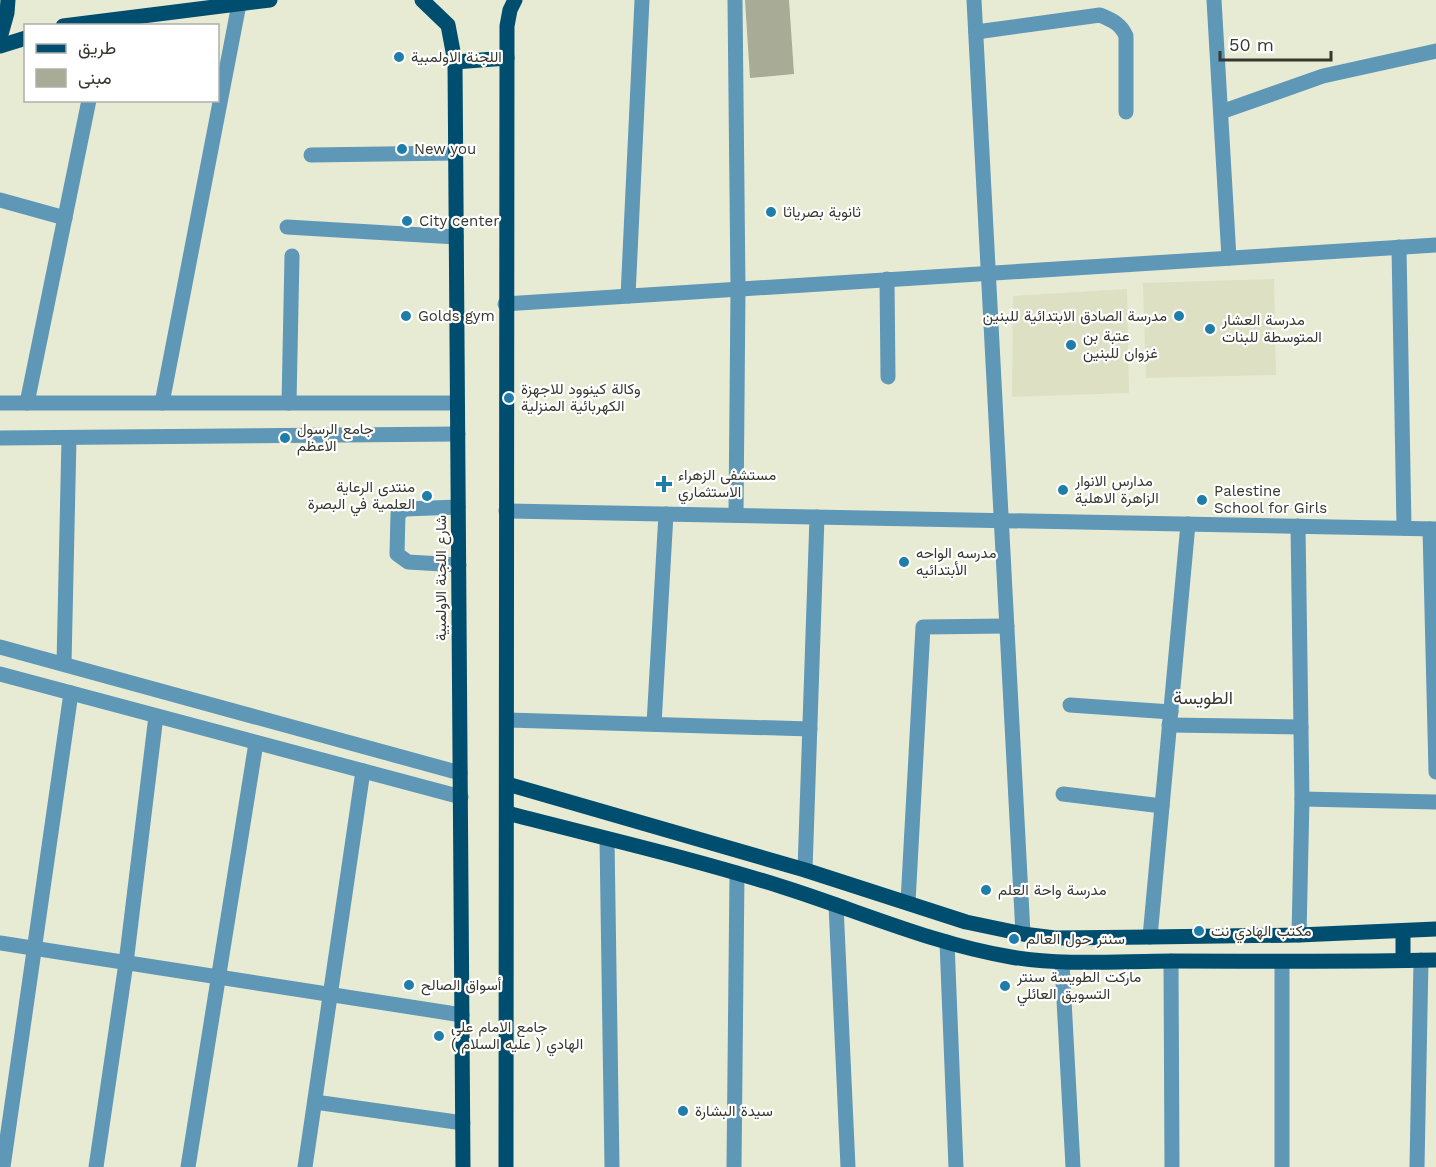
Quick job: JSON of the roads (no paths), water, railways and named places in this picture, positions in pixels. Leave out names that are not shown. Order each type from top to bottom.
[{"type":"main road","points":[[0,38],[7,14],[8,0]]},
{"type":"main road","points":[[79,24],[270,0]]},
{"type":"main road","name":"شارع اللجنة الاولمبية","points":[[422,0],[448,25],[455,62],[463,1167]]},
{"type":"main road","points":[[506,1167],[507,26],[510,10],[515,0]]},
{"type":"main road","points":[[0,46],[24,39]]},
{"type":"main road","points":[[455,62],[507,58]]},
{"type":"main road","points":[[507,784],[805,870],[966,922],[1023,934],[1055,938],[1149,937],[1299,935],[1436,929]]},
{"type":"main road","points":[[507,813],[737,873],[953,944],[1012,957],[1062,963],[1428,960]]},
{"type":"main road","points":[[953,944],[966,922]]},
{"type":"main road","points":[[1402,960],[1403,931]]},
{"type":"street","points":[[628,296],[642,0]]},
{"type":"street","points":[[735,0],[738,289],[736,515]]},
{"type":"street","points":[[974,0],[1023,934]]},
{"type":"street","points":[[1214,0],[1229,258]]},
{"type":"street","points":[[162,403],[239,4]]},
{"type":"street","points":[[976,32],[1100,15],[1112,20],[1122,27],[1126,36],[1126,111]]},
{"type":"street","points":[[1221,112],[1323,76],[1436,51]]},
{"type":"street","points":[[27,403],[89,102]]},
{"type":"street","points":[[310,155],[456,153]]},
{"type":"street","points":[[0,200],[65,218]]},
{"type":"street","points":[[286,227],[456,237]]},
{"type":"street","points":[[506,304],[1436,245]]},
{"type":"street","points":[[1399,247],[1404,528]]},
{"type":"street","points":[[289,403],[292,256]]},
{"type":"street","points":[[887,279],[888,377]]},
{"type":"street","points":[[0,403],[458,403]]},
{"type":"street","points":[[0,438],[458,434]]},
{"type":"street","points":[[64,664],[69,438]]},
{"type":"street","points":[[458,507],[405,508],[398,514],[397,554],[408,562],[459,565]]},
{"type":"street","points":[[506,511],[1433,529],[1436,772]]},
{"type":"street","points":[[654,724],[666,514]]},
{"type":"street","points":[[805,870],[817,517]]},
{"type":"street","points":[[1149,937],[1188,524]]},
{"type":"street","points":[[1298,526],[1302,799],[1299,935]]},
{"type":"street","points":[[908,902],[923,627],[1007,626]]},
{"type":"street","points":[[0,647],[460,773]]},
{"type":"street","points":[[0,674],[461,797]]},
{"type":"street","points":[[3,1167],[8,1081],[34,949],[70,693]]},
{"type":"street","points":[[1070,705],[1170,718],[1301,727]]},
{"type":"street","points":[[96,1167],[126,963],[156,716]]},
{"type":"street","points":[[507,720],[810,729]]},
{"type":"street","points":[[272,747],[278,723]]},
{"type":"street","points":[[188,1167],[256,743]]},
{"type":"street","points":[[305,1167],[363,771]]},
{"type":"street","points":[[1063,794],[1162,806]]},
{"type":"street","points":[[1302,799],[1436,802]]},
{"type":"street","points":[[607,839],[612,1167]]},
{"type":"street","points":[[734,1167],[737,873]]},
{"type":"street","points":[[836,905],[848,1167]]},
{"type":"street","points":[[0,943],[462,1015]]},
{"type":"street","points":[[953,944],[956,1167]]},
{"type":"street","points":[[1417,1167],[1428,960]]},
{"type":"street","points":[[1171,961],[1172,1167]]},
{"type":"street","points":[[1282,962],[1282,1167]]},
{"type":"street","points":[[1062,963],[1073,1167]]},
{"type":"street","points":[[315,1102],[463,1124]]},
{"type":"place","name":"اللجنة الاولمبية","points":[[399,57]]},
{"type":"place","name":"New you","points":[[402,149]]},
{"type":"place","name":"ثانوية بصرياثا","points":[[771,212]]},
{"type":"place","name":"City center","points":[[407,221]]},
{"type":"place","name":"Golds gym","points":[[406,316]]},
{"type":"place","name":"مدرسة الصادق الابتدائية للبنين","points":[[1179,316]]},
{"type":"place","name":"مدرسة العشار المتوسطة للبنات","points":[[1210,329]]},
{"type":"place","name":"عتبة بن غزوان للبنين","points":[[1071,345]]},
{"type":"place","name":"وكالة كينوود للاجهزة الكهربائية المنزلية","points":[[509,398]]},
{"type":"place","name":"جامع الرسول الاعظم","points":[[285,438]]},
{"type":"place","name":"مستشفى الزهراء الاستثماري","points":[[664,484]]},
{"type":"place","name":"مدارس الانوار الزاهرة الاهلية","points":[[1063,490]]},
{"type":"place","name":"منتدى الرعاية العلمية في البصرة","points":[[427,496]]},
{"type":"place","name":"Palestine School for Girls","points":[[1202,500]]},
{"type":"place","name":"مدرسه الواحه الأبتدائيه","points":[[904,562]]},
{"type":"place","name":"مدرسة واحة العلم","points":[[986,890]]},
{"type":"place","name":"مكتب الهادي نت","points":[[1199,931]]},
{"type":"place","name":"سنتر حول العالم","points":[[1014,939]]},
{"type":"place","name":"أسواق الصالح","points":[[409,985]]},
{"type":"place","name":"ماركت الطويسة سنتر التسويق العائلي","points":[[1005,986]]},
{"type":"place","name":"جامع الامام علي الهادي ( عليه السلام )","points":[[439,1036]]},
{"type":"place","name":"سيدة البشارة","points":[[683,1111]]},
{"type":"district","name":"الطويسة","points":[[1203,698]]}]
